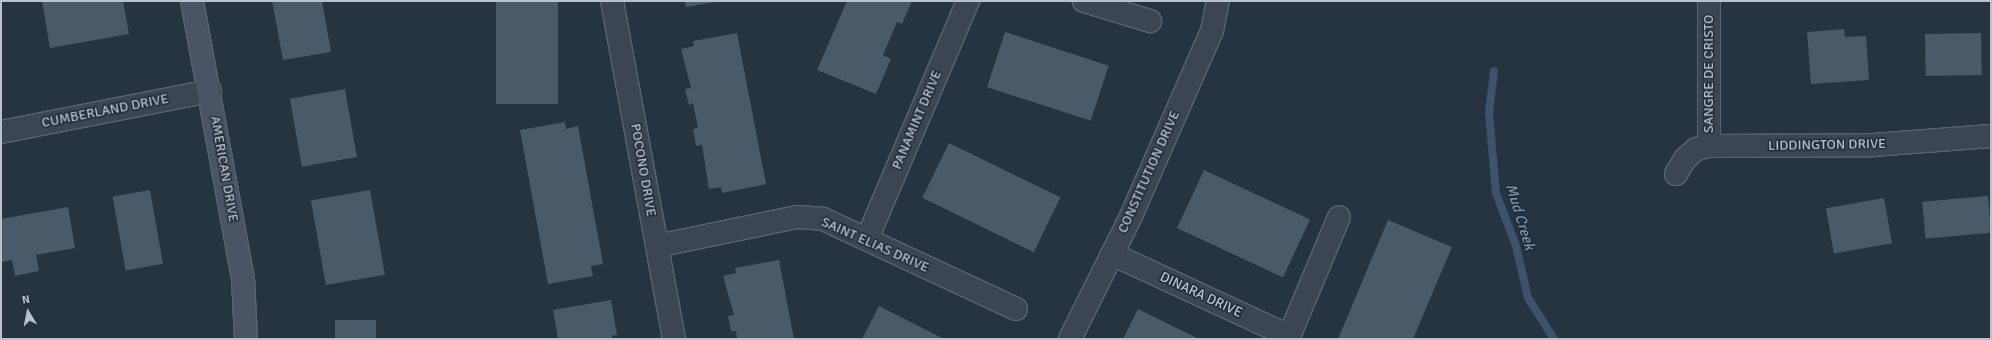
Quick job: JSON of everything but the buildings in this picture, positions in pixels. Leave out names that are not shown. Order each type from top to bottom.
[{"type":"street","name":"AMERICAN DRIVE","points":[[192,1],[210,91],[243,278],[246,339]]},
{"type":"street","name":"POCONO DRIVE","points":[[612,1],[674,339]]},
{"type":"street","name":"PANAMINT DRIVE","points":[[867,239],[968,1]]},
{"type":"street","points":[[1084,1],[1150,21]]},
{"type":"street","name":"CONSTITUTION DRIVE","points":[[1070,339],[1112,254],[1212,31],[1218,1]]},
{"type":"street","name":"SANGRE DE CRISTO","points":[[1709,1],[1709,146]]},
{"type":"street","name":"CUMBERLAND DRIVE","points":[[1,132],[210,91]]},
{"type":"street","name":"LIDDINGTON DRIVE","points":[[1676,174],[1685,159],[1696,149],[1709,146],[1873,145],[1991,136]]},
{"type":"street","name":"SAINT ELIAS DRIVE","points":[[657,246],[797,217],[823,219],[1016,309]]},
{"type":"street","points":[[1289,337],[1339,217]]},
{"type":"street","name":"DINARA DRIVE","points":[[1112,254],[1289,337]]},
{"type":"waterway","name":"Mud Creek","points":[[1494,71],[1489,113],[1496,193],[1516,246],[1528,298],[1554,339]]}]
